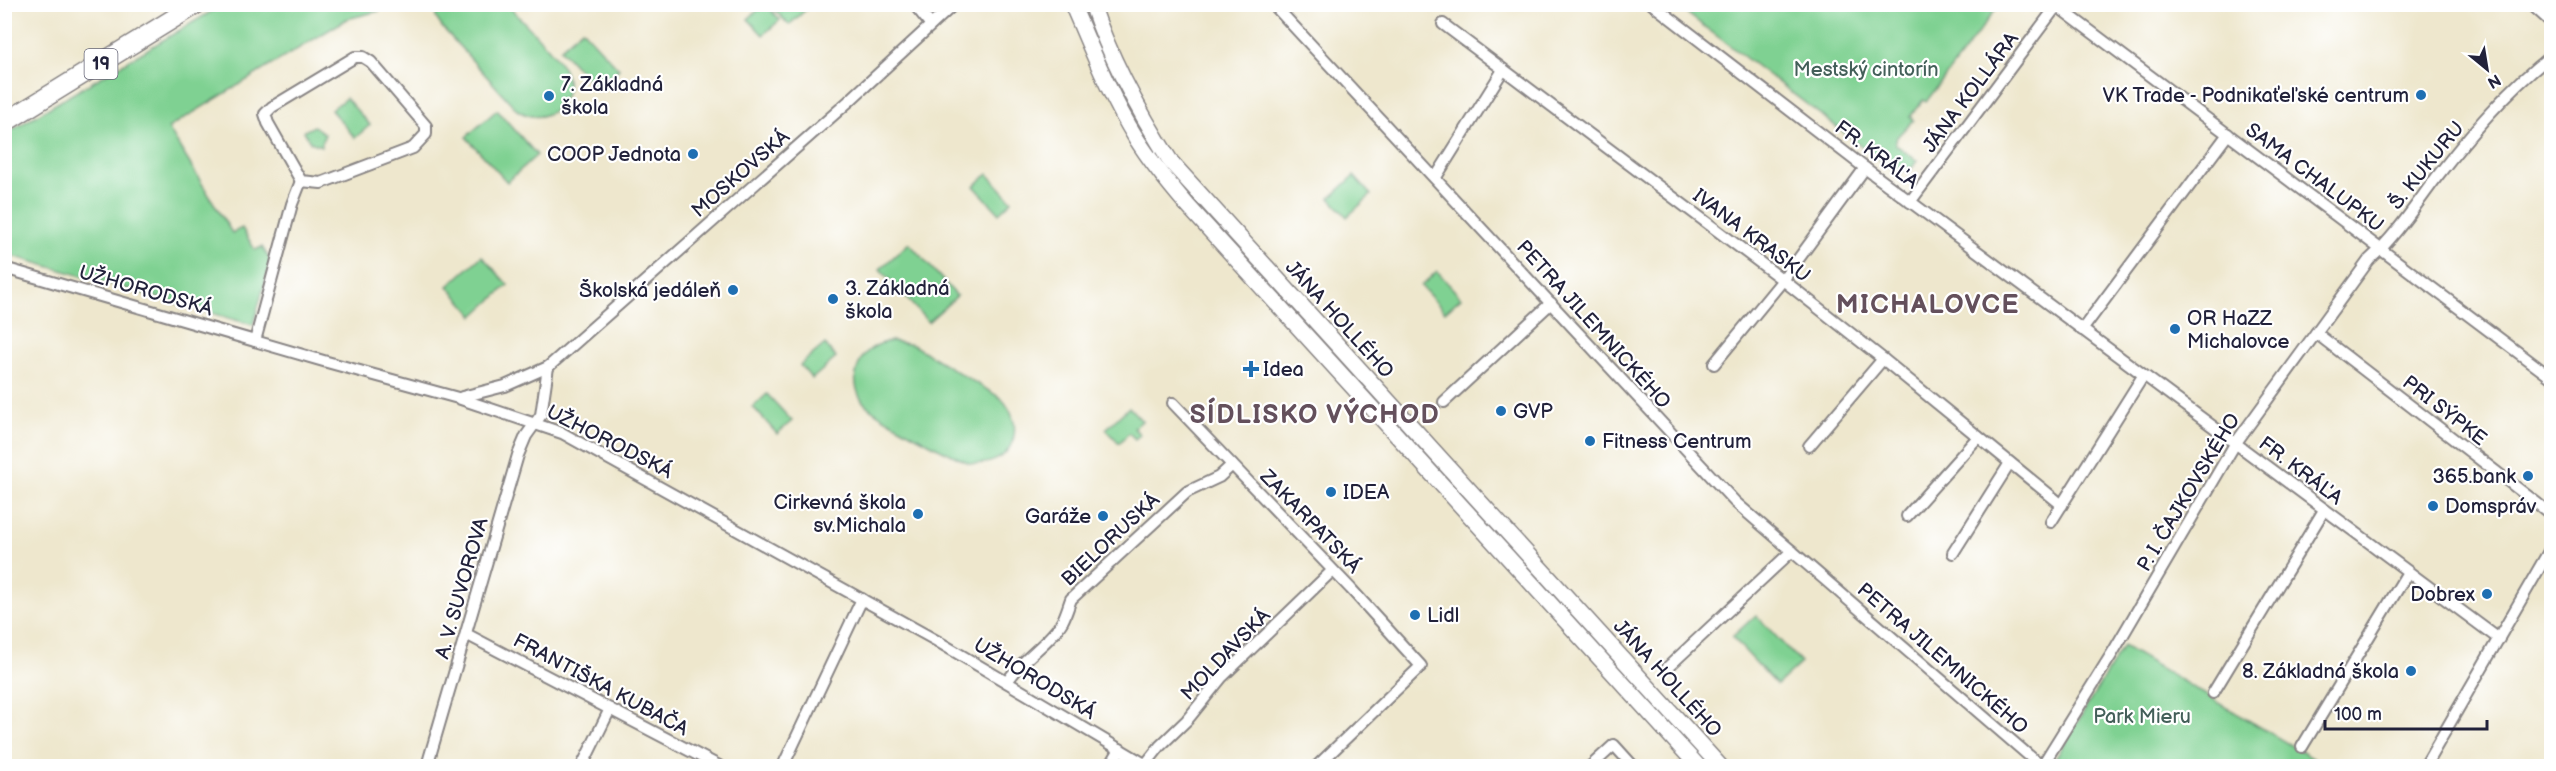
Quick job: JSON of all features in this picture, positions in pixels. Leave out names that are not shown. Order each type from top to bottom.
[{"type":"main road","name":"19","points":[[4,123],[197,4]]},
{"type":"street","points":[[914,4],[932,25]]},
{"type":"street","name":"MOSKOVSKÁ","points":[[458,398],[505,387],[548,368],[861,91],[954,4]]},
{"type":"street","name":"JÁNA HOLLÉHO","points":[[1072,4],[1101,75],[1128,125],[1158,171],[1253,266],[1549,578],[1720,766]]},
{"type":"street","name":"JÁNA HOLLÉHO","points":[[1092,4],[1116,66],[1141,116],[1171,162],[1253,266],[1537,589],[1698,766]]},
{"type":"street","name":"PETRA JILEMNICKÉHO","points":[[1274,4],[1735,502],[2041,766]]},
{"type":"street","name":"FR. KRÁĽA","points":[[1652,4],[1910,202],[2499,639]]},
{"type":"street","points":[[2531,4],[2552,23]]},
{"type":"street","name":"SAMA CHALUPKU","points":[[2058,5],[2552,378]]},
{"type":"street","name":"JÁNA KOLLÁRA","points":[[1910,202],[2058,5]]},
{"type":"street","name":"IVANA KRASKU","points":[[1443,24],[1783,280],[2062,504]]},
{"type":"street","points":[[2552,30],[2550,39],[2552,46]]},
{"type":"street","name":"Š. KUKURU","points":[[2382,249],[2438,175],[2501,100],[2552,55]]},
{"type":"street","points":[[355,57],[363,57],[371,62],[426,126],[426,134],[413,148],[321,183],[301,181],[265,114],[272,107],[355,57]]},
{"type":"street","points":[[1436,177],[1503,70]]},
{"type":"street","points":[[1128,125],[1141,116]]},
{"type":"street","points":[[2082,330],[2228,134]]},
{"type":"street","points":[[1714,364],[1783,280],[1865,168]]},
{"type":"street","points":[[255,340],[292,204],[301,181]]},
{"type":"street","name":"P. I. ČAJKOVSKÉHO","points":[[2041,766],[2113,652],[2235,444],[2369,260],[2382,249]]},
{"type":"street","name":"UŽHORODSKÁ","points":[[4,268],[458,398],[562,433],[862,599],[1147,766]]},
{"type":"street","points":[[1444,402],[1551,303]]},
{"type":"street","name":"PRI SÝPKE","points":[[2316,333],[2552,515]]},
{"type":"street","points":[[1809,446],[1883,359]]},
{"type":"street","points":[[537,423],[541,415],[548,368]]},
{"type":"street","points":[[2051,522],[2143,376]]},
{"type":"street","name":"ZAKARPATSKÁ","points":[[1173,403],[1421,666],[1317,766]]},
{"type":"street","name":"A. V. SUVOROVA","points":[[427,766],[518,455],[526,436],[537,423]]},
{"type":"street","points":[[1907,516],[1978,437]]},
{"type":"street","points":[[1953,553],[2010,463]]},
{"type":"street","name":"BIELORUSKÁ","points":[[1006,682],[1020,663],[1056,630],[1063,621],[1071,599],[1187,492],[1219,477],[1232,465]]},
{"type":"street","points":[[2212,693],[2324,510]]},
{"type":"street","points":[[2426,766],[2552,546]]},
{"type":"street","points":[[1668,667],[1792,551]]},
{"type":"street","name":"MOLDAVSKÁ","points":[[1147,766],[1160,746],[1187,720],[1221,678],[1332,571]]},
{"type":"street","points":[[2302,747],[2408,572]]},
{"type":"street","points":[[1537,589],[1549,578]]},
{"type":"street","points":[[783,766],[862,599]]},
{"type":"street","name":"FRANTIŠKA KUBAČA","points":[[466,634],[719,766]]},
{"type":"street","points":[[582,766],[610,709]]},
{"type":"street","points":[[1591,766],[1614,745],[1633,766]]},
{"type":"street","points":[[1110,766],[1120,749]]},
{"type":"green space","points":[[765,4],[780,20],[763,35],[748,19]]},
{"type":"green space","points":[[222,5],[383,5],[379,11],[347,19],[168,128],[232,233],[242,228],[255,250],[262,247],[269,258],[270,265],[253,325],[5,254],[5,134]]},
{"type":"green space","points":[[435,5],[508,5],[547,47],[565,72],[566,94],[557,109],[539,116],[530,116],[517,110],[442,27],[436,18]]},
{"type":"green space","points":[[770,5],[811,5],[789,25]]},
{"type":"green space","name":"Mestský cintorín","points":[[1676,5],[1999,5],[1926,102],[1923,100],[1910,117],[1913,120],[1897,137],[1895,144],[1917,161],[1912,168],[1896,172]]},
{"type":"green space","points":[[582,29],[619,69],[597,89],[560,49]]},
{"type":"green space","points":[[346,98],[370,125],[355,138],[331,110]]},
{"type":"green space","points":[[497,110],[537,155],[507,182],[466,137]]},
{"type":"green space","points":[[314,126],[325,134],[321,146],[310,142],[304,131]]},
{"type":"green space","points":[[988,174],[1012,201],[999,213],[974,186]]},
{"type":"green space","points":[[1354,176],[1371,195],[1347,217],[1330,198]]},
{"type":"green space","points":[[909,243],[957,296],[928,322],[880,269]]},
{"type":"green space","points":[[482,256],[508,285],[474,316],[448,286]]},
{"type":"green space","points":[[1437,271],[1461,298],[1445,312],[1421,286]]},
{"type":"green space","points":[[892,341],[913,345],[1001,398],[1014,422],[1011,444],[1005,453],[996,460],[970,463],[898,426],[864,403],[856,384],[859,364],[872,348]]},
{"type":"green space","points":[[825,344],[836,358],[812,379],[800,365]]},
{"type":"green space","points":[[767,394],[792,421],[777,434],[753,407]]},
{"type":"green space","points":[[1129,407],[1142,421],[1134,428],[1140,435],[1135,439],[1129,433],[1119,443],[1106,429]]},
{"type":"green space","points":[[1756,615],[1801,663],[1777,685],[1732,637]]},
{"type":"green space","name":"Park Mieru","points":[[2123,646],[2326,766],[2051,766]]},
{"type":"place","name":"VK Trade - Podnikaťeľské centrum","points":[[2421,95]]},
{"type":"place","name":"7. Základná škola","points":[[549,96]]},
{"type":"place","name":"COOP Jednota","points":[[693,154]]},
{"type":"place","name":"Školská jedáleň","points":[[733,290]]},
{"type":"place","name":"3. Základná škola","points":[[833,299]]},
{"type":"place","name":"OR HaZZ Michalovce","points":[[2175,329]]},
{"type":"place","name":"Idea","points":[[1251,369]]},
{"type":"place","name":"GVP","points":[[1501,411]]},
{"type":"place","name":"Fitness Centrum","points":[[1590,441]]},
{"type":"place","name":"365.bank","points":[[2528,476]]},
{"type":"place","name":"IDEA","points":[[1331,492]]},
{"type":"place","name":"Domspráv","points":[[2433,506]]},
{"type":"place","name":"Cirkevná škola sv.Michala","points":[[918,514]]},
{"type":"place","name":"Garáže","points":[[1103,516]]},
{"type":"place","name":"Dobrex","points":[[2487,594]]},
{"type":"place","name":"Lidl","points":[[1415,615]]},
{"type":"place","name":"8. Základná škola","points":[[2411,671]]},
{"type":"district","name":"MICHALOVCE","points":[[1928,304]]},
{"type":"district","name":"SÍDLISKO VÝCHOD","points":[[1315,414]]}]
